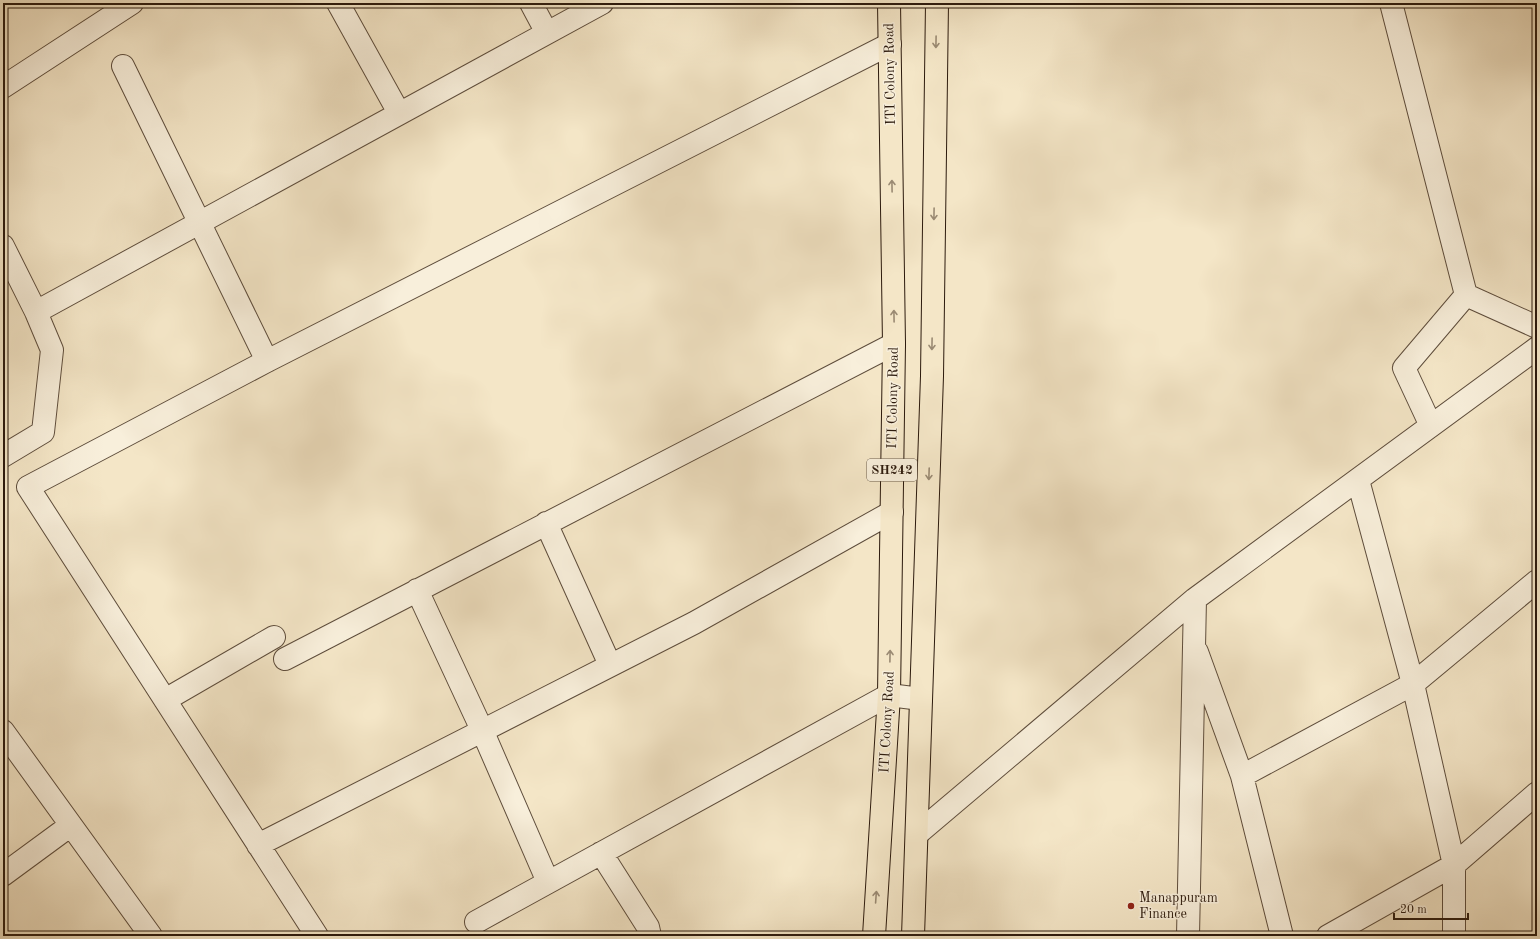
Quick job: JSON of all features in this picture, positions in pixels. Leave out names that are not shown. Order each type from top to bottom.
[{"type":"main road","name":"ITI Colony Road","points":[[874,936],[889,695],[894,344],[890,3]]},
{"type":"main road","name":"SH242","points":[[913,936],[932,376],[937,3]]},
{"type":"street","points":[[3,87],[132,3]]},
{"type":"street","points":[[338,3],[399,113]]},
{"type":"street","points":[[531,3],[547,33]]},
{"type":"street","points":[[36,312],[602,3]]},
{"type":"street","points":[[1391,3],[1466,294]]},
{"type":"street","points":[[317,936],[28,487],[267,360],[890,44]]},
{"type":"street","points":[[123,66],[267,360]]},
{"type":"street","points":[[3,246],[36,312],[52,350],[43,432],[3,456]]},
{"type":"street","points":[[1466,294],[1537,327]]},
{"type":"street","points":[[1431,426],[1404,368],[1466,294]]},
{"type":"street","points":[[285,659],[894,344]]},
{"type":"street","points":[[916,834],[1195,599],[1537,348]]},
{"type":"street","points":[[1358,480],[1412,684],[1454,866],[1454,936]]},
{"type":"street","points":[[258,845],[694,623],[892,512]]},
{"type":"street","points":[[546,523],[610,665]]},
{"type":"street","points":[[1242,776],[1412,684],[1537,581]]},
{"type":"street","points":[[417,590],[482,730],[548,882]]},
{"type":"street","points":[[1188,936],[1195,599]]},
{"type":"street","points":[[165,700],[274,637]]},
{"type":"street","points":[[1193,640],[1242,776],[1282,936]]},
{"type":"street","points":[[476,922],[889,695],[921,699]]},
{"type":"street","points":[[3,731],[151,936]]},
{"type":"street","points":[[1328,936],[1454,866],[1537,793]]},
{"type":"street","points":[[3,875],[71,825]]},
{"type":"street","points":[[601,853],[648,927],[650,936]]},
{"type":"place","name":"Manappuram Finance","points":[[1131,906]]}]
